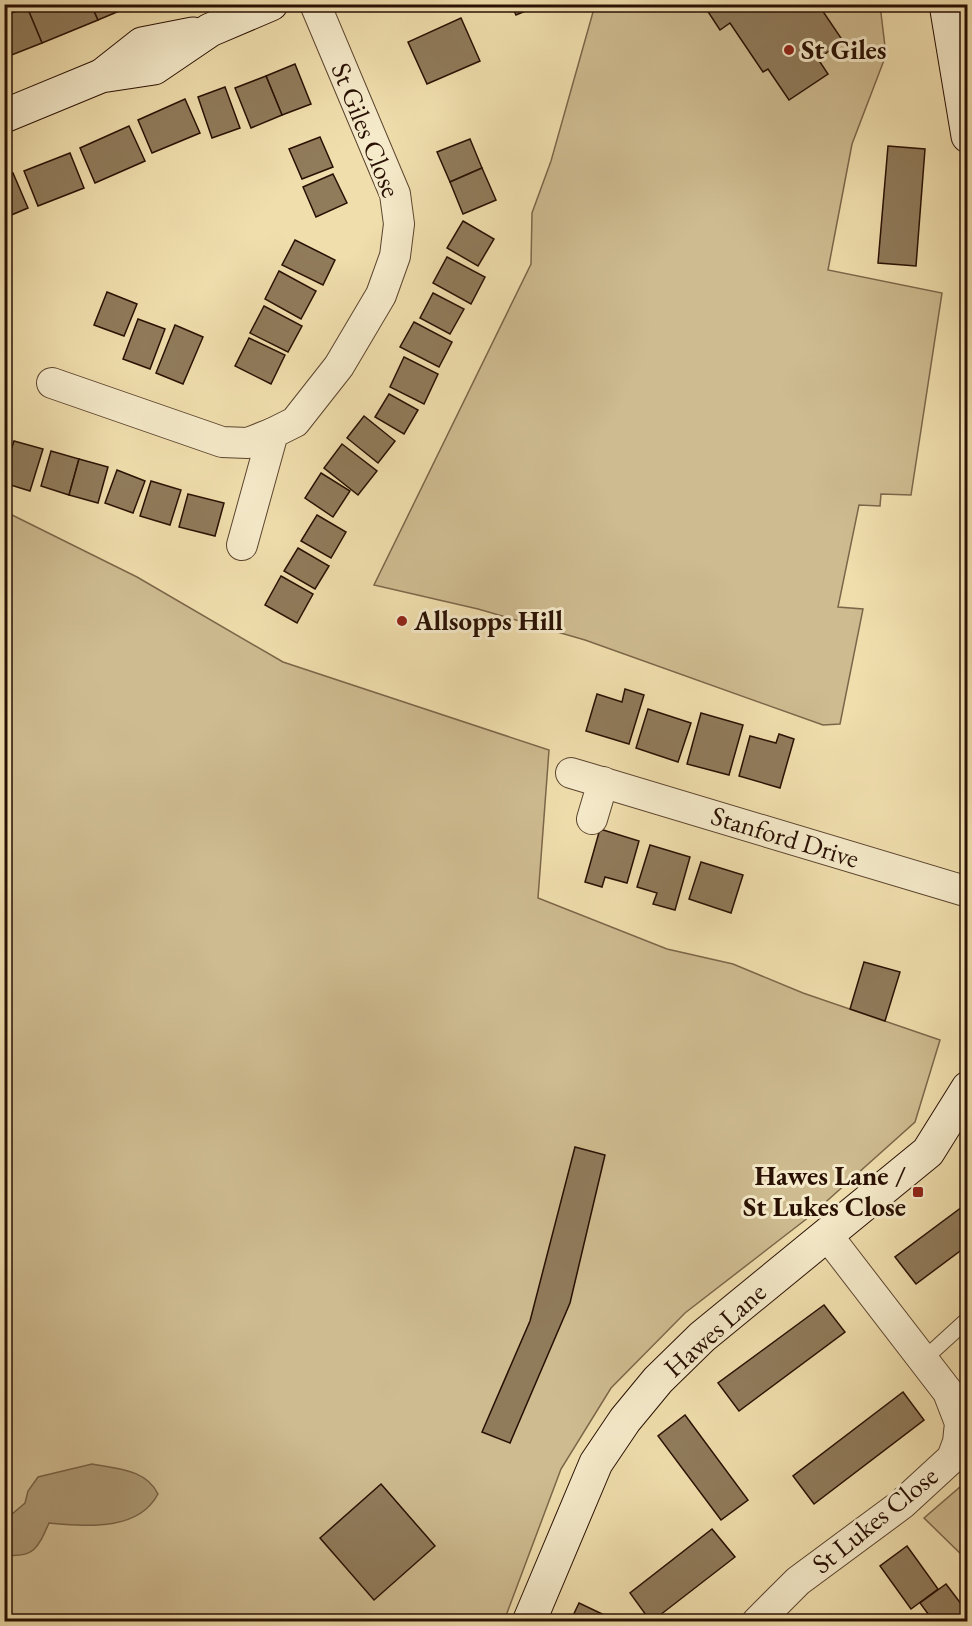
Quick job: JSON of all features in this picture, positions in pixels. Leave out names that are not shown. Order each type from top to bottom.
[{"type":"main road","points":[[4,116],[101,76],[142,44],[210,30],[272,4]]},
{"type":"main road","points":[[946,4],[968,136]]},
{"type":"main road","name":"Hawes Lane","points":[[529,1622],[596,1463],[624,1420],[658,1380],[702,1337],[928,1152],[968,1088]]},
{"type":"street","name":"St Giles Close","points":[[52,383],[222,442],[248,443],[273,434],[295,422],[339,366],[381,295],[395,256],[399,224],[395,194],[315,4]]},
{"type":"street","points":[[242,545],[273,434]]},
{"type":"street","name":"Stanford Drive","points":[[572,773],[968,892]]},
{"type":"street","points":[[592,819],[603,782]]},
{"type":"street","name":"St Lukes Close","points":[[771,1617],[798,1581],[902,1504],[952,1458],[958,1442],[958,1412],[948,1392],[827,1235]]},
{"type":"lane","points":[[922,1360],[968,1318]]},
{"type":"shaded area","points":[[595,5],[880,5],[886,55],[852,144],[828,270],[942,293],[911,495],[881,494],[880,506],[859,505],[838,607],[863,609],[840,724],[823,725],[585,640],[478,609],[374,585],[531,264],[532,213],[551,161]]},
{"type":"shaded area","points":[[4,511],[137,577],[283,662],[549,750],[538,898],[667,949],[733,964],[803,993],[940,1040],[915,1122],[809,1217],[685,1313],[611,1388],[561,1469],[504,1621],[5,1621]]},
{"type":"shaded area","points":[[92,1464],[121,1469],[138,1475],[146,1479],[158,1494],[138,1515],[124,1521],[94,1525],[49,1523],[34,1550],[23,1555],[5,1555],[5,1520],[25,1503],[28,1491],[38,1477]]},
{"type":"shaded area","points":[[967,1481],[967,1560],[924,1518]]},
{"type":"building","points":[[34,4],[91,4],[98,20],[42,43],[27,7]]},
{"type":"building","points":[[91,4],[136,4],[98,20]]},
{"type":"building","points":[[511,4],[542,4],[516,15]]},
{"type":"building","name":"St Giles","points":[[703,4],[818,4],[843,41],[818,59],[828,74],[789,100],[768,69],[763,72],[730,23],[720,30]]},
{"type":"building","points":[[27,7],[42,43],[4,58],[4,16]]},
{"type":"building","points":[[461,18],[480,61],[427,84],[408,42]]},
{"type":"building","points":[[295,64],[311,104],[282,115],[266,76]]},
{"type":"building","points":[[266,76],[282,115],[251,128],[235,88]]},
{"type":"building","points":[[225,87],[240,128],[212,138],[198,97]]},
{"type":"building","points":[[185,99],[200,133],[152,153],[138,120]]},
{"type":"building","points":[[129,126],[145,161],[95,183],[80,148]]},
{"type":"building","points":[[320,137],[333,167],[302,179],[289,149]]},
{"type":"building","points":[[470,139],[482,168],[450,182],[437,152]]},
{"type":"building","points":[[888,146],[925,149],[916,266],[878,263]]},
{"type":"building","points":[[70,153],[84,188],[38,206],[24,171]]},
{"type":"building","points":[[482,168],[496,200],[463,214],[450,182]]},
{"type":"building","points":[[13,173],[28,208],[4,218],[4,176]]},
{"type":"building","points":[[333,174],[347,203],[316,217],[303,187]]},
{"type":"building","points":[[463,221],[494,239],[478,266],[447,248]]},
{"type":"building","points":[[295,240],[335,260],[323,285],[282,265]]},
{"type":"building","points":[[447,257],[485,277],[471,304],[433,283]]},
{"type":"building","points":[[279,271],[316,291],[301,319],[265,299]]},
{"type":"building","points":[[107,292],[137,304],[124,336],[94,325]]},
{"type":"building","points":[[433,293],[464,309],[450,334],[420,318]]},
{"type":"building","points":[[264,306],[302,326],[288,352],[250,333]]},
{"type":"building","points":[[138,319],[165,329],[150,369],[123,359]]},
{"type":"building","points":[[414,322],[452,342],[439,367],[400,347]]},
{"type":"building","points":[[175,325],[203,337],[183,384],[156,373]]},
{"type":"building","points":[[249,338],[285,355],[271,384],[235,366]]},
{"type":"building","points":[[404,357],[438,374],[424,404],[390,387]]},
{"type":"building","points":[[389,394],[418,410],[404,434],[375,417]]},
{"type":"building","points":[[364,416],[395,441],[378,463],[347,438]]},
{"type":"building","points":[[14,441],[43,449],[30,491],[4,483],[4,472]]},
{"type":"building","points":[[342,444],[377,471],[358,495],[324,468]]},
{"type":"building","points":[[51,451],[79,459],[69,495],[41,486]]},
{"type":"building","points":[[79,459],[108,467],[98,503],[69,495]]},
{"type":"building","points":[[117,470],[145,481],[133,513],[105,503]]},
{"type":"building","points":[[321,473],[350,491],[333,517],[305,498]]},
{"type":"building","points":[[151,481],[181,490],[170,525],[140,516]]},
{"type":"building","points":[[188,494],[224,503],[215,536],[179,527]]},
{"type":"building","points":[[317,515],[346,532],[331,558],[301,541]]},
{"type":"building","points":[[298,548],[329,566],[315,589],[284,571]]},
{"type":"building","points":[[281,576],[313,594],[297,623],[265,605]]},
{"type":"building","points":[[625,689],[644,695],[629,744],[586,731],[597,694],[622,702]]},
{"type":"building","points":[[648,709],[691,723],[678,762],[636,748]]},
{"type":"building","points":[[701,713],[743,725],[729,775],[687,764]]},
{"type":"building","points":[[779,734],[794,739],[780,788],[739,776],[750,736],[776,743]]},
{"type":"building","points":[[600,829],[639,841],[627,883],[605,877],[602,887],[585,882]]},
{"type":"building","points":[[650,845],[690,857],[675,910],[653,904],[657,893],[637,887]]},
{"type":"building","points":[[701,862],[743,875],[731,913],[689,899]]},
{"type":"building","points":[[864,962],[900,972],[885,1021],[850,1009]]},
{"type":"building","points":[[575,1147],[605,1155],[570,1303],[510,1443],[482,1432],[530,1321]]},
{"type":"building","points":[[962,1207],[968,1215],[968,1245],[916,1284],[895,1257]]},
{"type":"building","points":[[824,1305],[845,1332],[739,1411],[718,1383]]},
{"type":"building","points":[[903,1392],[924,1420],[814,1504],[793,1476]]},
{"type":"building","points":[[685,1415],[748,1500],[721,1520],[658,1436]]},
{"type":"building","points":[[381,1484],[435,1546],[374,1600],[320,1538]]},
{"type":"building","points":[[712,1529],[735,1557],[651,1622],[630,1593]]},
{"type":"building","points":[[907,1546],[938,1589],[911,1609],[880,1566]]},
{"type":"building","points":[[946,1584],[968,1613],[968,1622],[934,1622],[920,1603]]},
{"type":"building","points":[[579,1603],[619,1622],[570,1622]]},
{"type":"place","name":"St Giles","points":[[789,50]]},
{"type":"place","name":"Allsopps Hill","points":[[402,621]]},
{"type":"place","name":"Hawes Lane / St Lukes Close","points":[[918,1192]]}]
